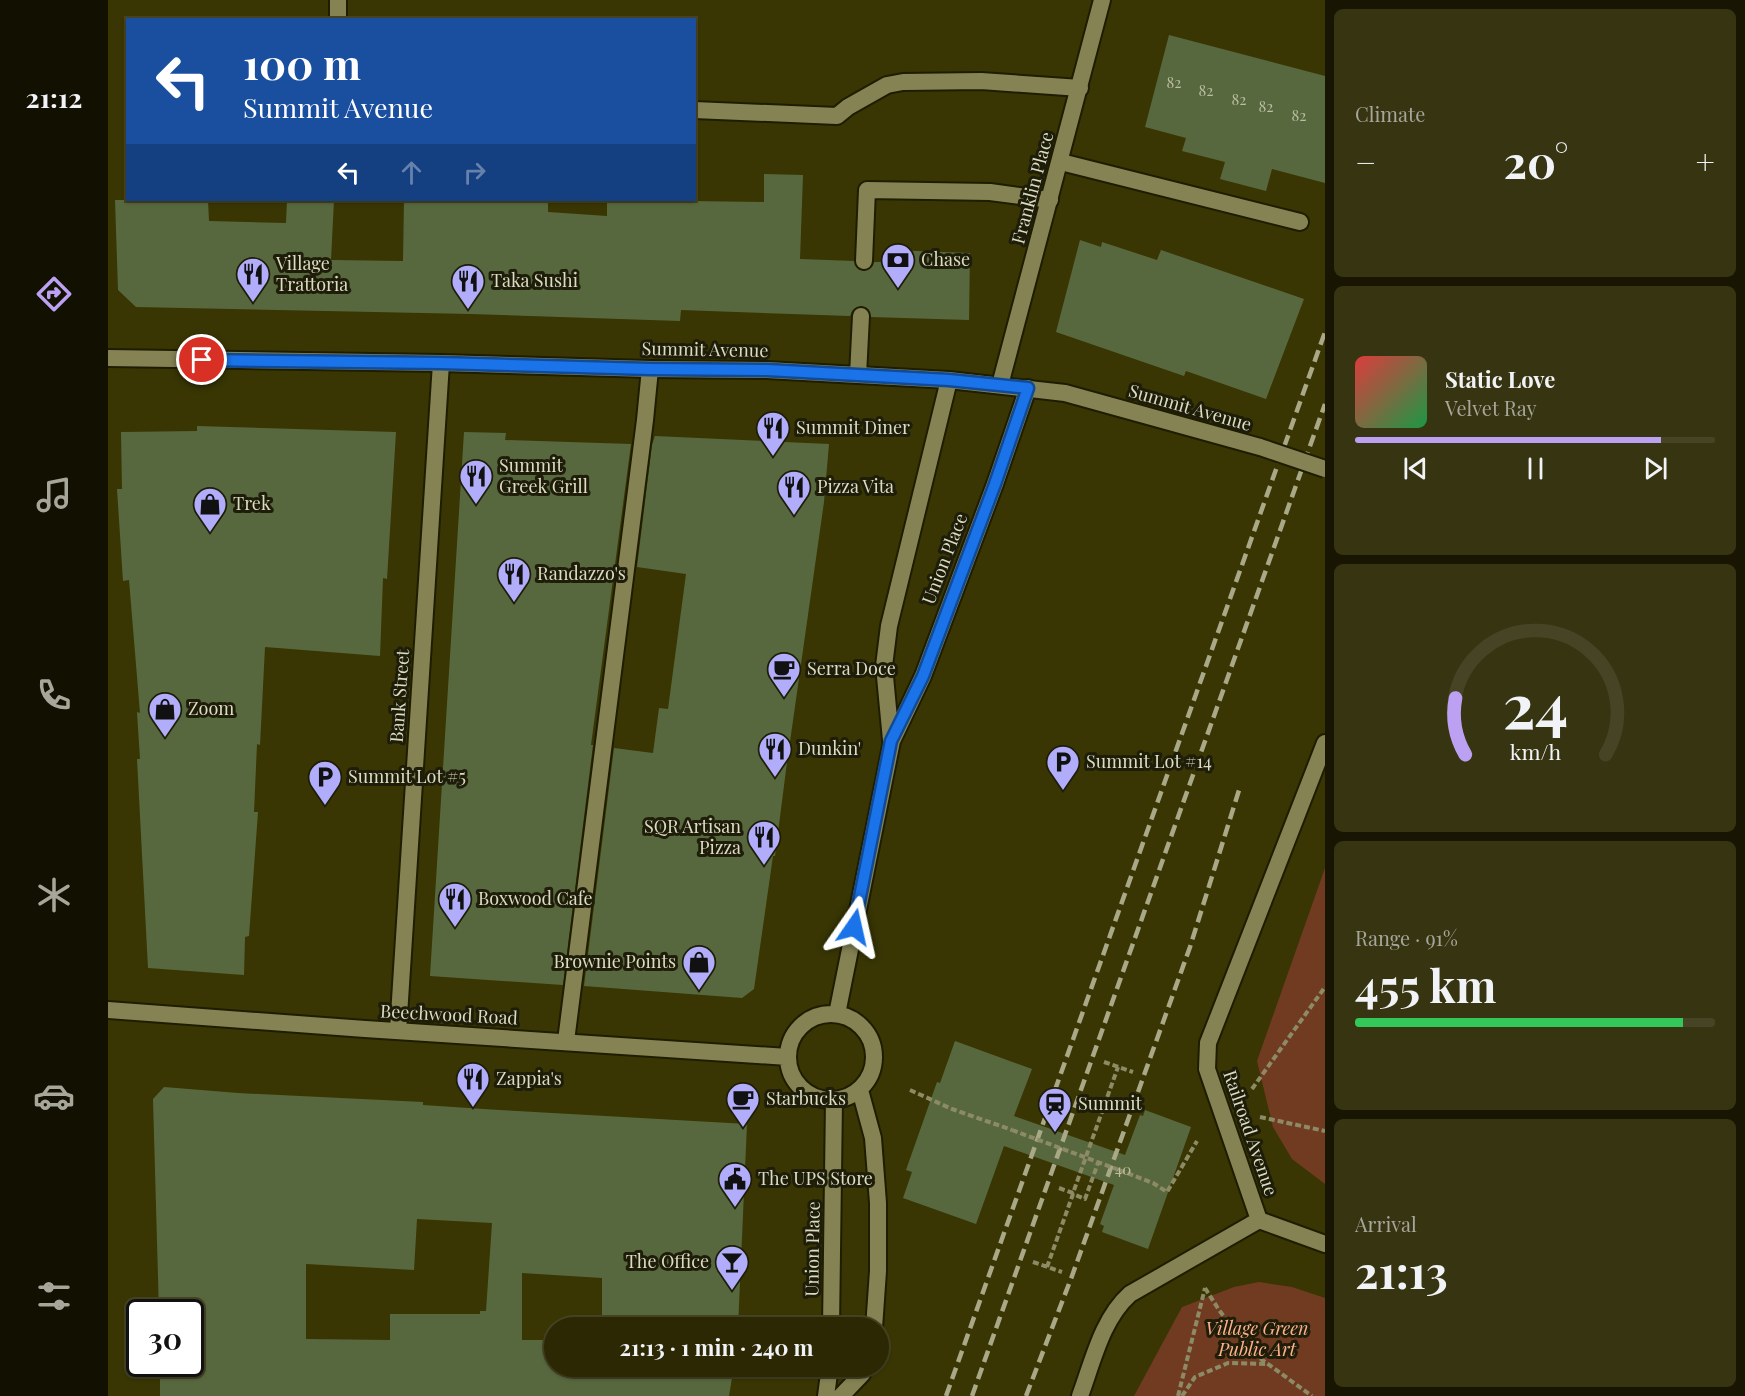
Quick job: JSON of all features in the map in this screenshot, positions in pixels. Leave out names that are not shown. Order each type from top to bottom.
[{"type":"street","points":[[338,0],[338,18]]},
{"type":"street","name":"Franklin Place","points":[[1000,385],[1061,162],[1102,0]]},
{"type":"street","points":[[696,111],[837,116],[848,106],[887,85],[903,82],[981,81],[1080,88]]},
{"type":"street","points":[[1061,162],[1300,222]]},
{"type":"street","points":[[864,261],[867,190],[990,192],[1050,200]]},
{"type":"street","points":[[858,375],[861,316]]},
{"type":"street","name":"Summit Avenue","points":[[108,358],[767,370],[949,380],[1065,393],[1260,447],[1325,469]]},
{"type":"street","name":"Bank Street","points":[[398,1031],[441,363]]},
{"type":"street","points":[[566,1041],[650,369]]},
{"type":"street","name":"Union Place","points":[[891,741],[884,666],[889,626],[949,380]]},
{"type":"street","name":"Union Place","points":[[837,1014],[891,741],[923,676],[995,484],[1028,388]]},
{"type":"street","name":"Railroad Avenue","points":[[1080,1396],[1109,1319],[1119,1304],[1130,1294],[1259,1220],[1208,1069],[1208,1043],[1325,743]]},
{"type":"street","name":"Beechwood Road","points":[[108,1010],[788,1057]]},
{"type":"street","points":[[837,1014],[851,1019],[870,1039],[874,1052],[873,1066],[869,1079],[860,1090],[848,1097],[834,1100],[821,1099],[808,1094],[798,1084],[790,1072],[788,1057],[791,1043],[798,1030],[809,1020],[822,1015],[837,1014]]},
{"type":"street","points":[[860,1090],[873,1138],[878,1203],[878,1271],[875,1317]]},
{"type":"street","name":"Union Place","points":[[831,1317],[834,1100]]},
{"type":"street","points":[[1259,1220],[1325,1244]]},
{"type":"street","points":[[826,1396],[829,1377]]},
{"type":"street","points":[[841,1396],[859,1377]]},
{"type":"path","points":[[1252,1089],[1325,987]]},
{"type":"path","points":[[1104,1062],[1133,1072]]},
{"type":"path","points":[[1059,1188],[1073,1193],[1118,1067]]},
{"type":"path","points":[[909,1090],[952,1109],[1119,1170],[1167,1192],[1197,1141]]},
{"type":"path","points":[[1260,1117],[1325,1131]]},
{"type":"path","points":[[1047,1267],[1073,1194],[1085,1199],[1098,1163]]},
{"type":"path","points":[[1033,1262],[1062,1272]]},
{"type":"path","points":[[1180,1396],[1205,1288],[1250,1351],[1312,1396]]},
{"type":"path","points":[[1180,1396],[1195,1377],[1228,1363],[1267,1364]]},
{"type":"green space","points":[[1325,868],[1325,1184],[1292,1159],[1273,1127],[1257,1061]]},
{"type":"green space","name":"Village Green Public Art","points":[[1259,1282],[1292,1287],[1325,1298],[1325,1396],[1134,1396],[1182,1307],[1234,1287]]},
{"type":"building","points":[[1169,35],[1325,76],[1325,183],[1272,169],[1266,191],[1220,179],[1225,162],[1182,151],[1186,138],[1145,127]]},
{"type":"building","points":[[764,174],[803,175],[800,259],[854,261],[858,269],[864,271],[872,267],[874,262],[890,262],[891,250],[970,253],[969,320],[871,317],[867,308],[861,306],[853,310],[850,316],[681,310],[680,321],[136,307],[118,290],[115,200],[208,201],[209,221],[286,223],[287,201],[334,201],[331,260],[403,261],[404,201],[548,201],[548,212],[607,216],[607,201],[764,202]]},
{"type":"building","points":[[1080,240],[1101,247],[1102,242],[1157,260],[1161,250],[1304,299],[1266,399],[1186,371],[1184,376],[1056,332]]},
{"type":"building","points":[[197,426],[396,432],[387,579],[383,578],[380,656],[265,647],[254,812],[258,812],[249,936],[245,937],[244,975],[148,968],[137,759],[140,759],[137,712],[140,713],[129,580],[123,581],[117,489],[122,489],[121,432],[197,431]]},
{"type":"building","points":[[464,432],[506,433],[505,440],[631,444],[591,745],[593,745],[563,985],[430,976]]},
{"type":"building","points":[[655,436],[829,444],[824,502],[775,856],[773,856],[754,989],[742,998],[584,986],[614,748],[653,753],[659,708],[668,709],[686,574],[637,567]]},
{"type":"building","name":"Summit","points":[[955,1041],[1032,1069],[1014,1116],[1125,1155],[1140,1115],[1143,1116],[1145,1110],[1191,1127],[1148,1249],[1102,1232],[1104,1226],[1100,1224],[1114,1185],[1004,1146],[976,1224],[903,1198],[912,1172],[906,1170],[937,1082],[940,1083]]},
{"type":"building","points":[[164,1087],[747,1124],[738,1317],[602,1317],[602,1278],[522,1273],[522,1340],[544,1340],[544,1377],[732,1377],[729,1396],[160,1396],[160,1377],[204,1377],[204,1299],[159,1299],[153,1099]],"holes":[[[417,1219],[492,1223],[486,1311],[480,1311],[480,1314],[390,1314],[390,1340],[306,1339],[306,1264],[414,1270]]]},
{"type":"railway","points":[[946,1396],[1325,332]]},
{"type":"railway","points":[[972,1396],[1325,404]]},
{"type":"railway","points":[[1026,1396],[1072,1276],[1190,947],[1240,787]]},
{"type":"place","name":"Chase","points":[[898,289]]},
{"type":"place","name":"Village Trattoria","points":[[253,303]]},
{"type":"place","name":"Taka Sushi","points":[[468,310]]},
{"type":"place","name":"Summit Diner","points":[[773,457]]},
{"type":"place","name":"Summit Greek Grill","points":[[476,505]]},
{"type":"place","name":"Pizza Vita","points":[[794,516]]},
{"type":"place","name":"Trek","points":[[210,533]]},
{"type":"place","name":"Randazzo's","points":[[514,603]]},
{"type":"place","name":"Serra Doce","points":[[784,698]]},
{"type":"place","name":"Zoom","points":[[165,738]]},
{"type":"place","name":"Dunkin'","points":[[775,778]]},
{"type":"place","name":"Summit Lot #14","points":[[1063,791]]},
{"type":"place","name":"Summit Lot #5","points":[[325,806]]},
{"type":"place","name":"SQR Artisan Pizza","points":[[764,866]]},
{"type":"place","name":"Boxwood Cafe","points":[[455,928]]},
{"type":"place","name":"Brownie Points","points":[[699,991]]},
{"type":"place","name":"Zappia's","points":[[473,1108]]},
{"type":"place","name":"Starbucks","points":[[743,1128]]},
{"type":"place","name":"Summit","points":[[1055,1133]]},
{"type":"place","name":"The UPS Store","points":[[735,1208]]},
{"type":"place","name":"The Office","points":[[732,1291]]},
{"type":"route","points":[[202,360],[767,370],[949,380],[1028,388],[995,484],[923,676],[891,741],[854,927]]}]
